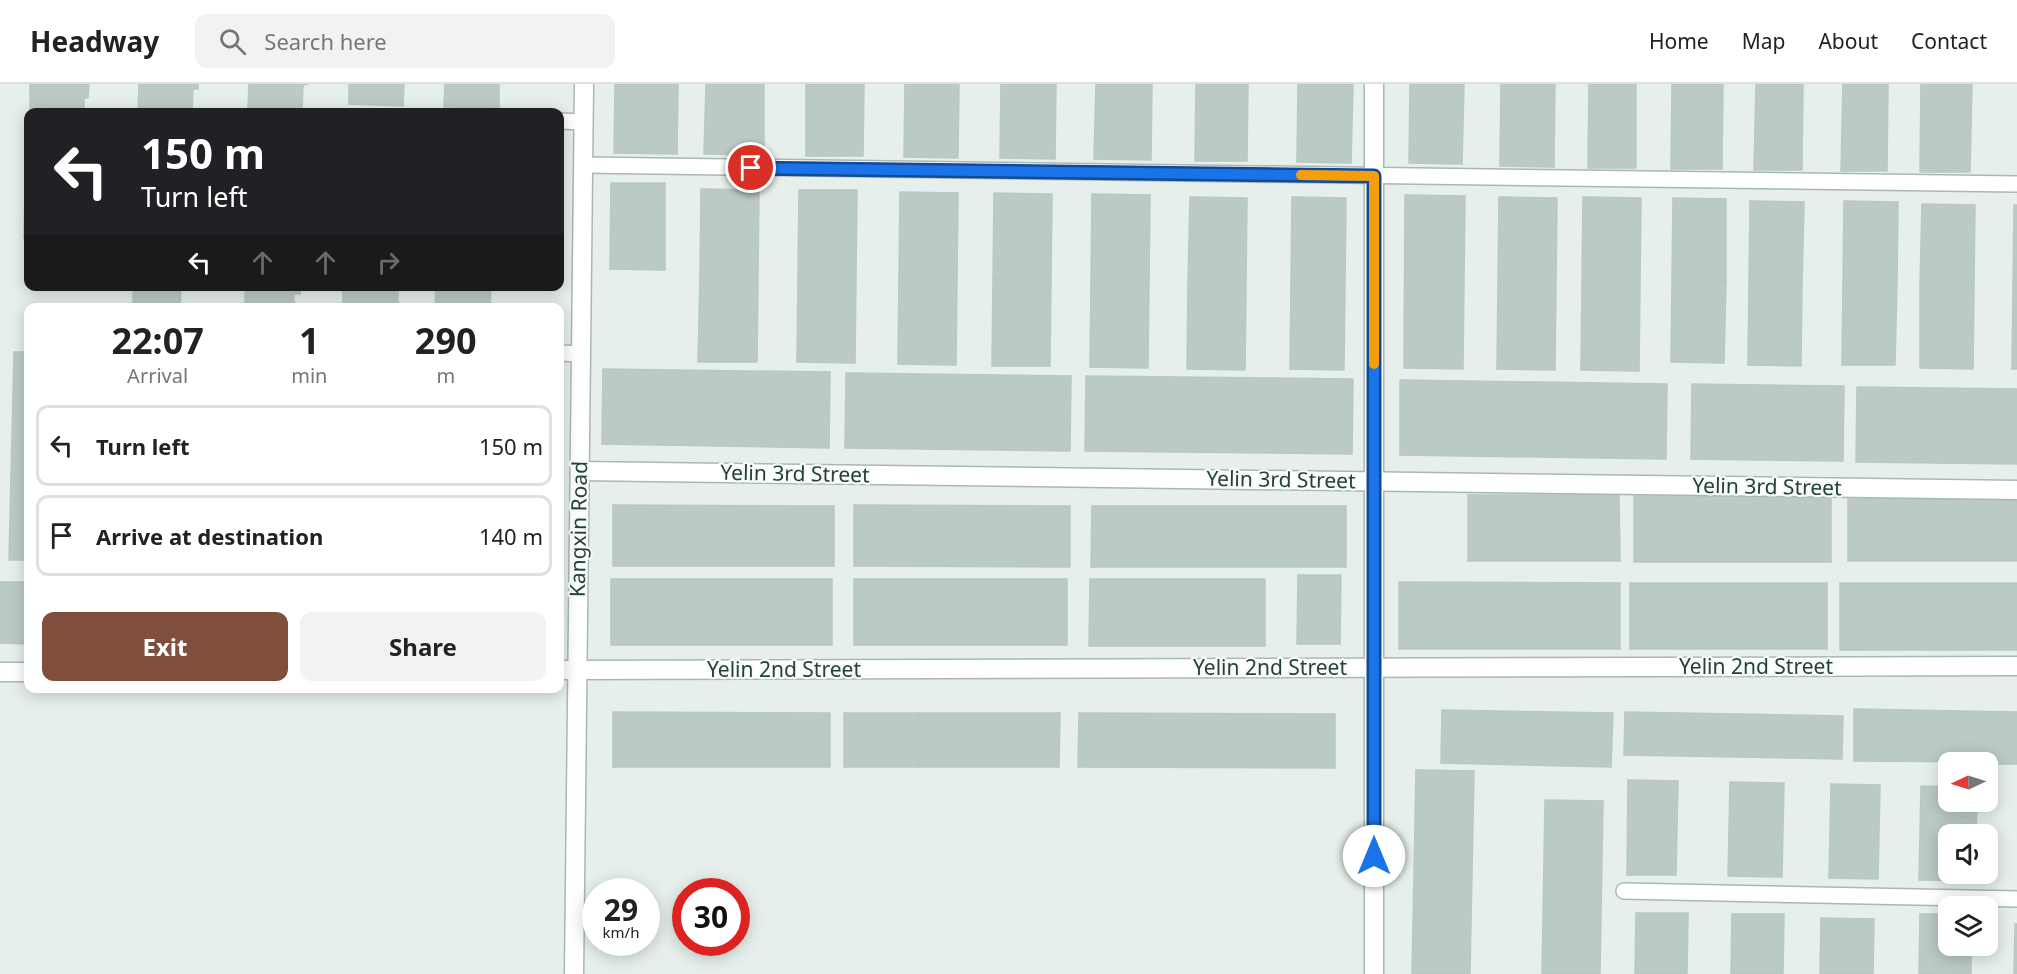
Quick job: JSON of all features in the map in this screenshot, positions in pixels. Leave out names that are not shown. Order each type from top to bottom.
[{"type":"street","name":"Kangxin Road","points":[[574,974],[568,670],[580,471],[584,84]]},
{"type":"street","points":[[1374,84],[1374,974]]},
{"type":"street","name":"Yelin 3rd Street","points":[[580,471],[2017,490]]},
{"type":"street","name":"Yelin 2nd Street","points":[[568,670],[2017,666]]},
{"type":"street","points":[[0,672],[24,672]]},
{"type":"lane","points":[[564,122],[584,122]]},
{"type":"lane","points":[[583,165],[2017,184]]},
{"type":"lane","points":[[564,353],[581,354]]},
{"type":"lane","points":[[1624,891],[2017,899]]},
{"type":"building","points":[[30,84],[89,84],[88,98],[84,98],[84,108],[30,108]]},
{"type":"building","points":[[139,84],[198,84],[198,89],[193,89],[192,108],[138,108]]},
{"type":"building","points":[[249,84],[308,84],[303,85],[302,108],[248,108]]},
{"type":"building","points":[[349,84],[404,84],[403,106],[349,104]]},
{"type":"building","points":[[445,84],[499,84],[499,108],[444,107]]},
{"type":"building","points":[[615,84],[678,84],[677,154],[614,153]]},
{"type":"building","points":[[706,84],[764,84],[764,155],[704,154]]},
{"type":"building","points":[[806,84],[864,84],[863,156],[806,156]]},
{"type":"building","points":[[905,84],[959,84],[958,158],[904,157]]},
{"type":"building","points":[[1001,84],[1056,84],[1055,159],[1000,158]]},
{"type":"building","points":[[1096,84],[1152,84],[1151,160],[1094,159]]},
{"type":"building","points":[[1196,84],[1248,84],[1247,161],[1195,161]]},
{"type":"building","points":[[1298,84],[1353,84],[1351,163],[1297,162]]},
{"type":"building","points":[[1410,84],[1464,84],[1462,164],[1409,163]]},
{"type":"building","points":[[1501,84],[1555,84],[1554,167],[1500,166]]},
{"type":"building","points":[[1589,84],[1636,84],[1636,168],[1588,168]]},
{"type":"building","points":[[1672,84],[1723,84],[1722,169],[1671,169]]},
{"type":"building","points":[[1756,84],[1803,84],[1802,170],[1754,170]]},
{"type":"building","points":[[1843,84],[1888,84],[1887,171],[1841,171]]},
{"type":"building","points":[[1921,84],[1972,84],[1970,172],[1920,172]]},
{"type":"building","points":[[611,183],[665,183],[665,270],[610,269]]},
{"type":"building","points":[[701,189],[759,190],[758,276],[700,275]]},
{"type":"building","points":[[799,190],[857,190],[856,276],[798,276]]},
{"type":"building","points":[[900,192],[958,193],[957,279],[899,278]]},
{"type":"building","points":[[994,193],[1052,194],[1051,280],[993,279]]},
{"type":"building","points":[[1092,194],[1150,195],[1149,281],[1091,281]]},
{"type":"building","points":[[1405,195],[1465,196],[1463,369],[1404,368]]},
{"type":"building","points":[[1190,197],[1247,198],[1246,284],[1188,283]]},
{"type":"building","points":[[1292,197],[1346,198],[1344,370],[1290,369]]},
{"type":"building","points":[[1499,197],[1557,198],[1556,284],[1498,283]]},
{"type":"building","points":[[1583,197],[1641,198],[1640,285],[1582,283]]},
{"type":"building","points":[[1673,198],[1726,199],[1726,281],[1672,281]]},
{"type":"building","points":[[1750,201],[1804,202],[1802,284],[1749,283]]},
{"type":"building","points":[[1844,201],[1898,202],[1897,283],[1843,283]]},
{"type":"building","points":[[1922,204],[1975,205],[1974,286],[1920,286]]},
{"type":"building","points":[[2014,205],[2017,205],[2017,287],[2013,287]]},
{"type":"building","points":[[700,275],[758,276],[757,362],[698,362]]},
{"type":"building","points":[[798,276],[856,276],[855,363],[797,362]]},
{"type":"building","points":[[899,278],[957,279],[956,365],[898,364]]},
{"type":"building","points":[[993,279],[1051,280],[1050,366],[992,366]]},
{"type":"building","points":[[1091,281],[1149,281],[1148,368],[1090,367]]},
{"type":"building","points":[[1672,281],[1726,281],[1724,363],[1671,362]]},
{"type":"building","points":[[1188,283],[1246,284],[1245,370],[1187,369]]},
{"type":"building","points":[[1498,283],[1556,284],[1555,370],[1497,369]]},
{"type":"building","points":[[1582,283],[1640,285],[1639,371],[1581,370]]},
{"type":"building","points":[[1749,283],[1802,284],[1801,366],[1748,365]]},
{"type":"building","points":[[1843,283],[1897,283],[1895,365],[1842,365]]},
{"type":"building","points":[[1920,286],[1974,286],[1973,369],[1920,368]]},
{"type":"building","points":[[2013,287],[2017,287],[2017,369],[2012,369]]},
{"type":"building","points":[[133,291],[181,291],[180,303],[133,303]]},
{"type":"building","points":[[245,291],[300,291],[300,294],[294,294],[294,303],[245,303]]},
{"type":"building","points":[[343,291],[398,291],[398,303],[343,303]]},
{"type":"building","points":[[436,291],[491,291],[490,303],[435,303]]},
{"type":"building","points":[[14,352],[24,352],[24,560],[9,560]]},
{"type":"building","points":[[603,369],[830,372],[829,448],[602,444]]},
{"type":"building","points":[[846,373],[1071,376],[1070,451],[845,448]]},
{"type":"building","points":[[1086,376],[1353,379],[1352,454],[1085,451]]},
{"type":"building","points":[[1400,380],[1667,384],[1666,459],[1400,455]]},
{"type":"building","points":[[1692,384],[1844,386],[1843,461],[1691,459]]},
{"type":"building","points":[[1857,387],[2017,389],[2017,464],[1856,462]]},
{"type":"building","points":[[1468,495],[1619,495],[1620,561],[1468,561]]},
{"type":"building","points":[[1634,496],[1831,496],[1831,562],[1634,562]]},
{"type":"building","points":[[1848,499],[2017,499],[2017,561],[1848,561]]},
{"type":"building","points":[[613,505],[834,506],[834,566],[613,566]]},
{"type":"building","points":[[854,505],[1070,506],[1070,567],[854,566]]},
{"type":"building","points":[[1092,506],[1346,506],[1346,567],[1091,567]]},
{"type":"building","points":[[1298,575],[1341,575],[1340,644],[1297,644]]},
{"type":"building","points":[[611,579],[832,579],[832,645],[611,645]]},
{"type":"building","points":[[854,579],[1067,579],[1067,645],[854,645]]},
{"type":"building","points":[[1090,579],[1265,579],[1265,646],[1089,646]]},
{"type":"building","points":[[0,582],[24,582],[24,644],[0,643]]},
{"type":"building","points":[[1399,582],[1620,583],[1620,649],[1399,649]]},
{"type":"building","points":[[1630,583],[1827,583],[1827,649],[1630,649]]},
{"type":"building","points":[[1840,583],[2017,583],[2017,650],[1840,650]]},
{"type":"building","points":[[1854,709],[2017,712],[2017,764],[1998,764],[1998,752],[1938,752],[1938,762],[1854,761]]},
{"type":"building","points":[[1442,710],[1613,713],[1611,767],[1441,763]]},
{"type":"building","points":[[613,712],[830,713],[830,767],[613,767]]},
{"type":"building","points":[[1625,712],[1843,716],[1842,759],[1624,755]]},
{"type":"building","points":[[844,713],[919,713],[919,767],[844,767]]},
{"type":"building","points":[[919,713],[1060,713],[1059,767],[919,767]]},
{"type":"building","points":[[1079,713],[1335,714],[1335,768],[1078,767]]},
{"type":"building","points":[[1416,770],[1474,771],[1470,974],[1412,974]]},
{"type":"building","points":[[1628,780],[1678,781],[1676,875],[1627,875]]},
{"type":"building","points":[[1730,782],[1784,783],[1782,877],[1728,876]]},
{"type":"building","points":[[1831,784],[1880,785],[1878,879],[1829,878]]},
{"type":"building","points":[[1921,786],[1938,787],[1938,812],[1977,812],[1976,824],[1938,824],[1938,880],[1919,880]]},
{"type":"building","points":[[1545,800],[1603,801],[1600,974],[1542,974]]},
{"type":"building","points":[[1636,913],[1688,913],[1687,974],[1635,974]]},
{"type":"building","points":[[1732,914],[1784,914],[1783,974],[1731,974]]},
{"type":"building","points":[[1920,914],[1938,914],[1938,956],[1971,956],[1971,974],[1919,974]]},
{"type":"building","points":[[1821,918],[1874,919],[1873,974],[1820,974]]},
{"type":"building","points":[[2015,924],[2017,924],[2017,974],[2014,974]]},
{"type":"slow traffic","points":[[1301,175],[1374,176],[1374,364]]},
{"type":"route","points":[[751,168],[1374,176],[1374,856]]}]
